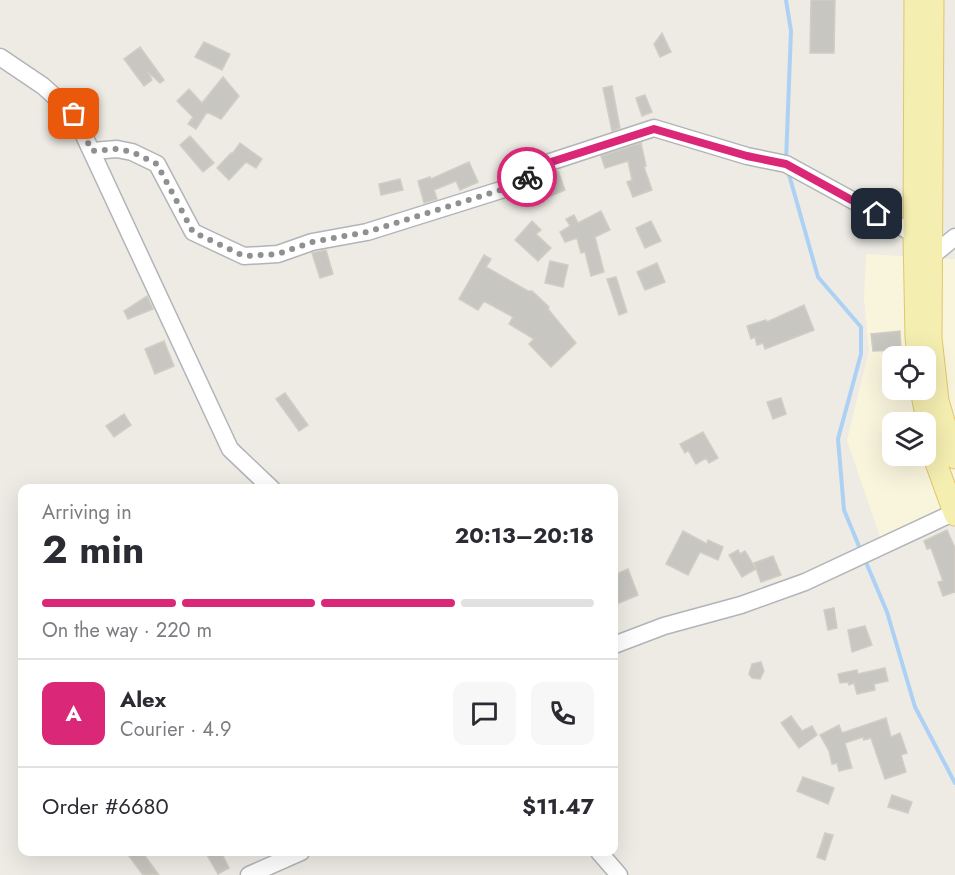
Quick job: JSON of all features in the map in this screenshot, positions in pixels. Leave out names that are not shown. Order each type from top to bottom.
[{"type":"main road","points":[[915,0],[914,234],[924,257],[938,401],[955,458]]},
{"type":"main road","points":[[917,346],[924,257],[933,0]]},
{"type":"main road","points":[[923,400],[935,460],[955,513]]},
{"type":"street","points":[[0,57],[43,86],[74,114],[230,449],[267,484]]},
{"type":"street","points":[[92,151],[117,149],[132,152],[157,164],[193,232],[244,256],[278,254],[312,242],[367,232],[504,189],[548,163],[654,129],[747,156],[786,164],[914,234]]},
{"type":"street","points":[[924,257],[955,237]]},
{"type":"street","points":[[618,643],[664,626],[752,601],[804,582],[955,513]]},
{"type":"street","points":[[249,875],[292,856]]},
{"type":"street","points":[[602,856],[619,875]]},
{"type":"shaded area","points":[[866,254],[955,259],[955,505],[880,537],[847,440],[869,351],[864,299]]},
{"type":"building","points":[[811,0],[835,0],[834,53],[810,53]]},
{"type":"building","points":[[662,33],[671,52],[660,57],[654,44]]},
{"type":"building","points":[[204,42],[230,54],[222,70],[195,57]]},
{"type":"building","points":[[140,47],[164,80],[160,83],[148,72],[152,80],[144,86],[124,59]]},
{"type":"building","points":[[223,77],[239,96],[221,119],[207,112],[196,129],[188,124],[193,117],[177,101],[189,89],[202,103]]},
{"type":"building","points":[[612,86],[620,128],[612,131],[603,88]]},
{"type":"building","points":[[645,95],[652,112],[642,116],[636,98]]},
{"type":"building","points":[[190,136],[214,163],[203,172],[180,145]]},
{"type":"building","points":[[240,143],[262,159],[256,168],[246,162],[229,180],[217,168]]},
{"type":"building","points":[[641,143],[646,166],[644,167],[652,190],[633,197],[627,182],[632,180],[628,161],[605,168],[601,156]]},
{"type":"building","points":[[469,162],[478,182],[460,190],[456,181],[434,190],[437,199],[424,203],[418,181],[430,177],[431,179]]},
{"type":"building","points":[[558,171],[565,190],[548,197],[541,179]]},
{"type":"building","points":[[400,179],[403,190],[381,195],[379,184]]},
{"type":"building","points":[[601,211],[610,230],[595,237],[604,272],[591,276],[585,252],[581,253],[577,238],[565,242],[560,232],[570,226],[566,219],[574,215],[578,223]]},
{"type":"building","points":[[532,221],[541,230],[536,234],[551,248],[538,261],[515,240]]},
{"type":"building","points":[[651,221],[661,241],[645,248],[636,228]]},
{"type":"building","points":[[326,250],[333,274],[320,278],[312,253]]},
{"type":"building","points":[[484,255],[491,259],[486,267],[528,291],[532,291],[549,307],[548,309],[576,343],[551,367],[529,344],[534,339],[509,324],[513,317],[484,301],[478,310],[459,299]]},
{"type":"building","points":[[550,261],[568,265],[563,287],[545,283]]},
{"type":"building","points":[[657,263],[665,282],[645,290],[637,272]]},
{"type":"building","points":[[616,277],[627,312],[619,315],[607,279]]},
{"type":"building","points":[[147,296],[153,309],[128,319],[124,311]]},
{"type":"building","points":[[804,305],[814,330],[765,349],[763,343],[757,345],[755,337],[751,339],[747,326],[766,320],[767,322]]},
{"type":"building","points":[[900,331],[901,346],[882,346],[882,351],[873,351],[871,334]]},
{"type":"building","points":[[164,341],[174,366],[155,374],[145,349]]},
{"type":"building","points":[[285,393],[308,425],[299,431],[276,399]]},
{"type":"building","points":[[781,398],[786,414],[773,419],[767,402]]},
{"type":"building","points":[[124,414],[131,425],[114,437],[106,426]]},
{"type":"building","points":[[703,432],[718,458],[709,463],[706,458],[696,464],[688,450],[685,453],[680,444]]},
{"type":"building","points":[[947,530],[955,548],[955,592],[943,596],[938,582],[943,581],[931,548],[927,549],[924,541]]},
{"type":"building","points":[[683,531],[707,544],[708,540],[723,547],[718,560],[700,552],[688,575],[666,564]]},
{"type":"building","points":[[738,550],[740,554],[745,551],[756,569],[742,577],[729,555]]},
{"type":"building","points":[[773,556],[781,575],[761,582],[754,563]]},
{"type":"building","points":[[628,569],[638,595],[618,603],[618,573]]},
{"type":"building","points":[[834,608],[837,628],[828,630],[824,610]]},
{"type":"building","points":[[865,626],[872,645],[852,652],[848,630]]},
{"type":"building","points":[[761,662],[764,671],[760,679],[752,678],[749,674],[752,664]]},
{"type":"building","points":[[885,668],[888,681],[874,684],[875,690],[857,694],[854,683],[849,685],[848,682],[840,683],[838,674],[857,670],[858,674]]},
{"type":"building","points":[[791,716],[802,731],[812,726],[817,735],[799,748],[781,723]]},
{"type":"building","points":[[886,718],[891,737],[900,733],[907,753],[901,755],[906,772],[885,779],[871,738],[864,740],[863,737],[845,743],[852,768],[839,771],[837,763],[832,764],[829,751],[820,735],[839,725],[842,733]]},
{"type":"building","points":[[803,777],[834,788],[828,804],[797,791]]},
{"type":"building","points":[[892,795],[912,802],[908,813],[888,807]]},
{"type":"building","points":[[825,833],[833,835],[825,860],[817,857]]},
{"type":"building","points":[[129,856],[145,856],[159,875],[143,875]]},
{"type":"building","points":[[208,856],[223,856],[229,868],[218,874]]},
{"type":"waterway","points":[[786,0],[791,31],[786,161]]},
{"type":"waterway","points":[[788,171],[818,277],[861,327],[861,354],[838,439],[844,510],[861,551]]},
{"type":"waterway","points":[[865,560],[887,612],[915,707],[955,783]]},
{"type":"way so far","points":[[74,114],[92,151],[117,149],[132,152],[157,164],[193,232],[244,256],[278,254],[312,242],[367,232],[504,189],[527,177]]},
{"type":"route","points":[[527,177],[548,163],[647,129],[654,129],[747,156],[786,164],[877,214]]}]
